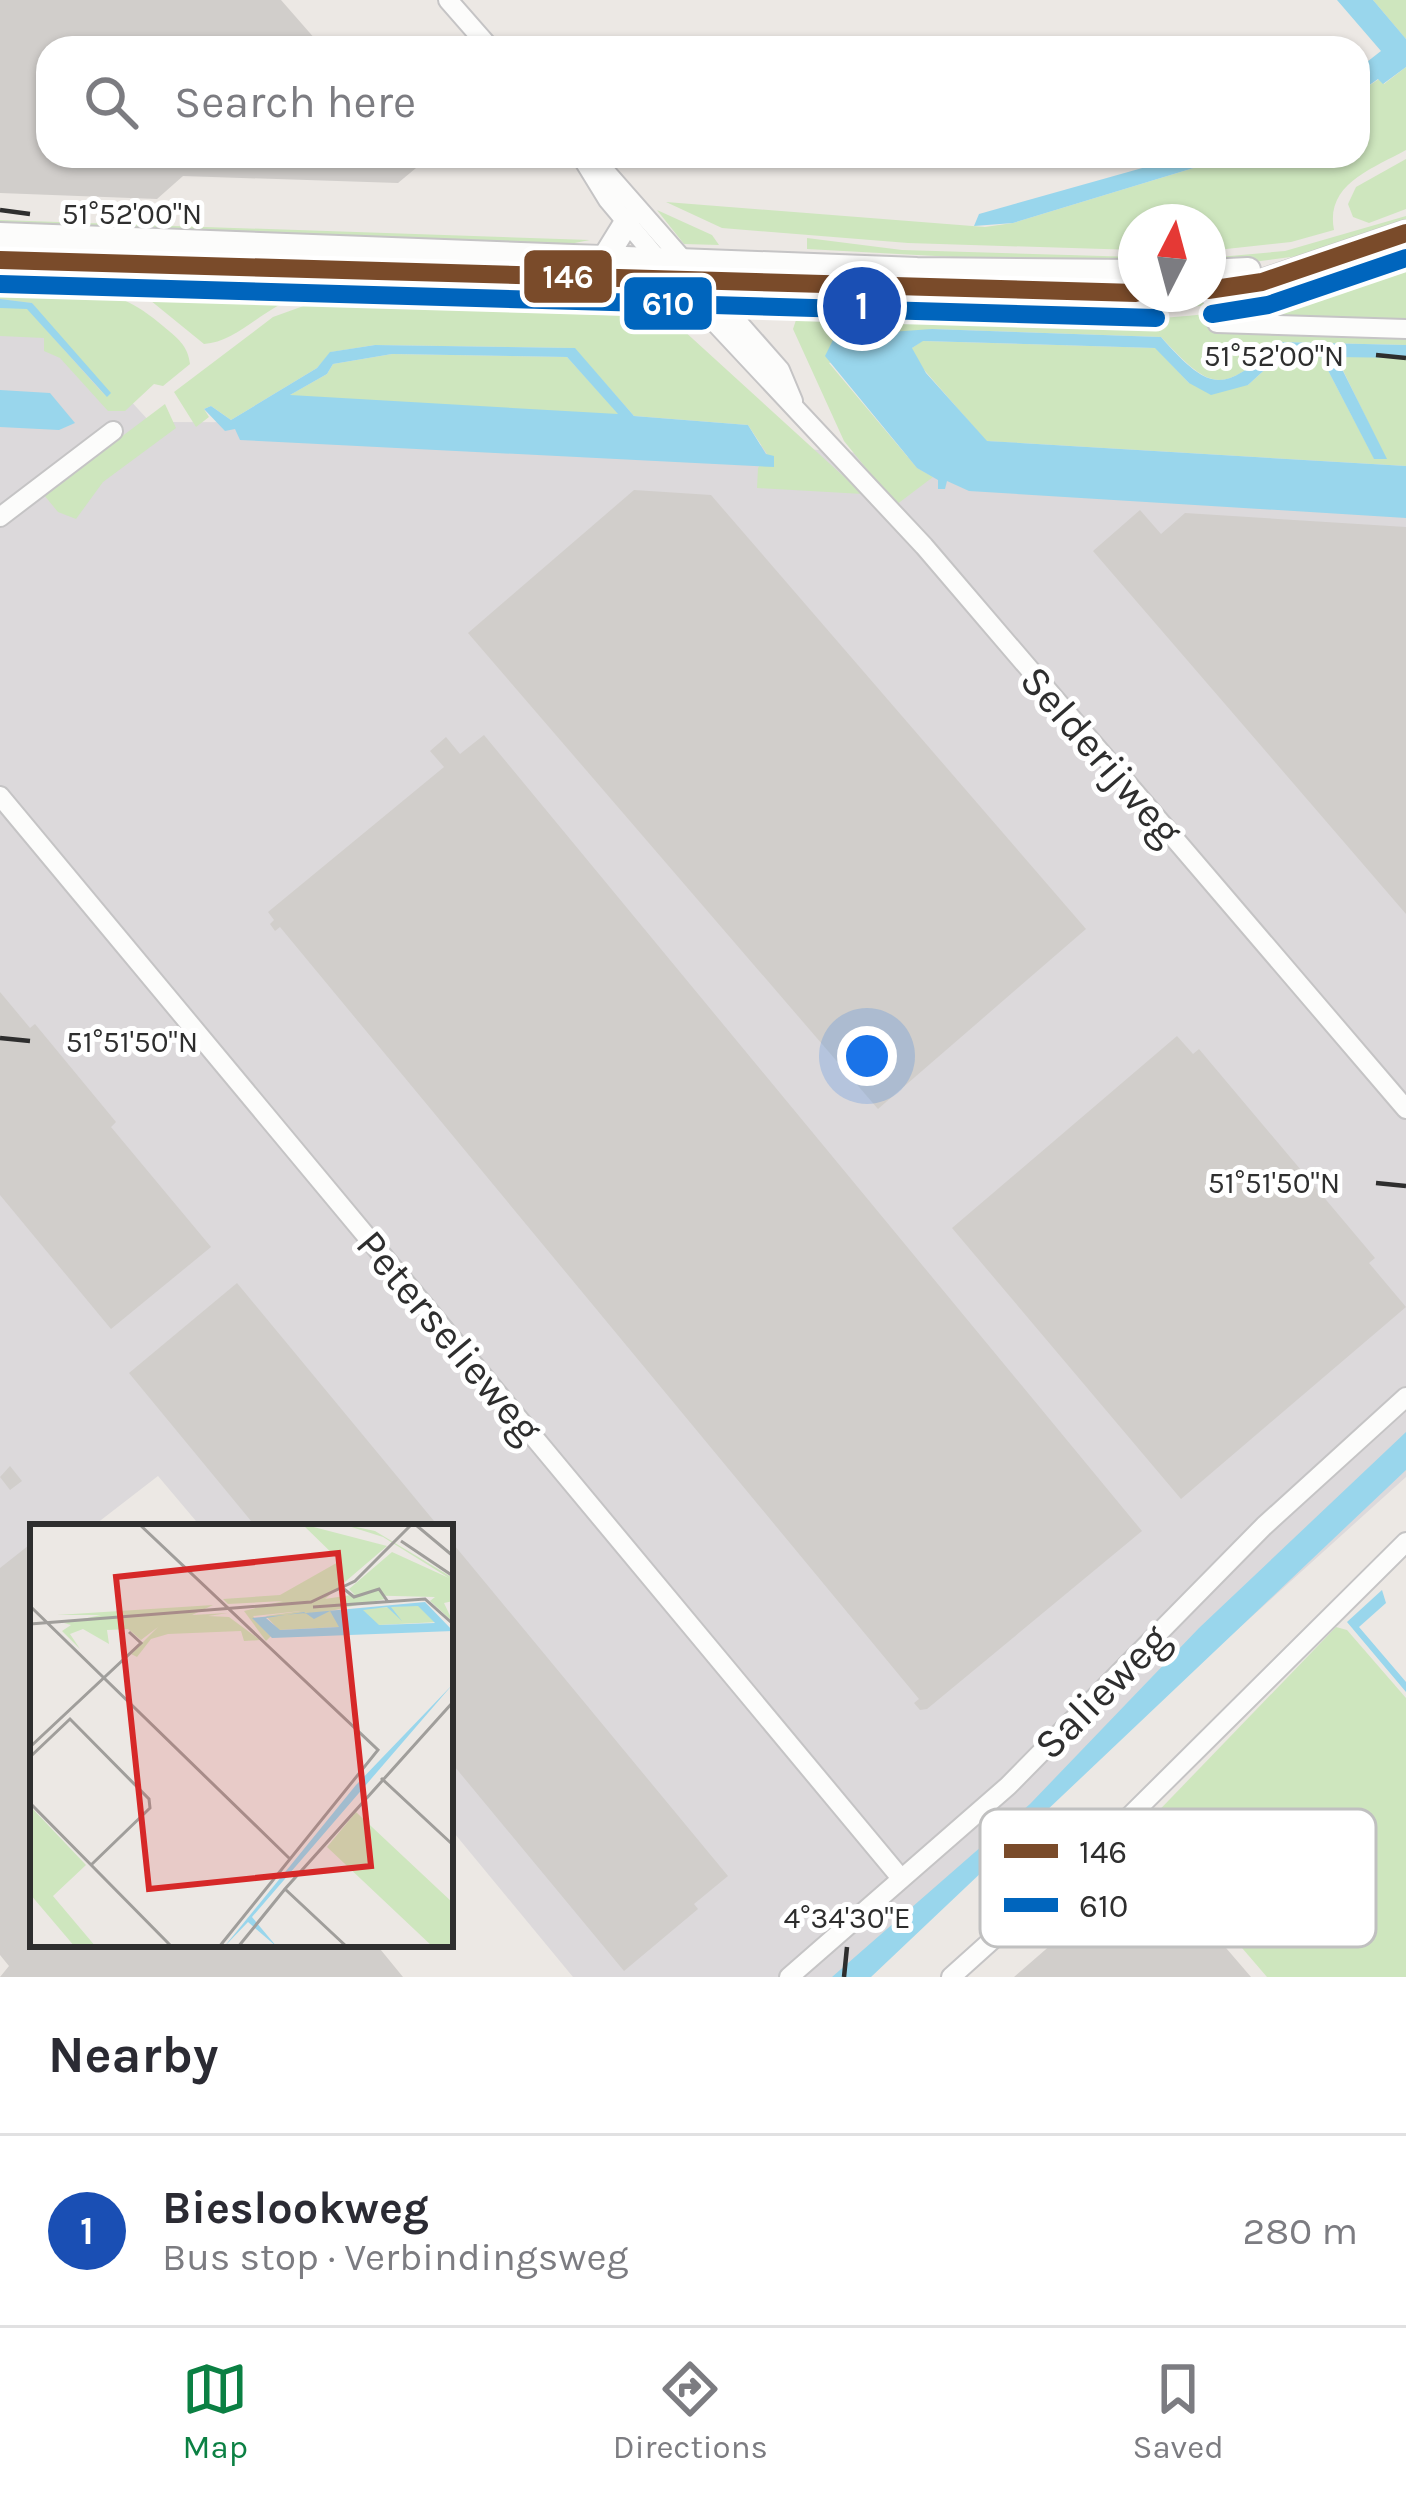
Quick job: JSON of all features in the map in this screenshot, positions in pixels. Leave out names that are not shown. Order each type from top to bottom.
[{"type":"street","points":[[448,0],[480,36]]},
{"type":"street","points":[[590,168],[657,257],[704,283],[1118,293]]},
{"type":"street","name":"Selderijweg","points":[[602,168],[794,405],[924,546],[1406,1109]]},
{"type":"street","points":[[606,256],[627,222]]},
{"type":"street","points":[[1226,287],[1262,282],[1406,233]]},
{"type":"street","points":[[0,235],[657,257]]},
{"type":"street","points":[[0,260],[681,271],[1118,272]]},
{"type":"street","points":[[1226,271],[1292,269]]},
{"type":"street","name":"Selderijweg","points":[[704,283],[781,370],[794,405]]},
{"type":"street","points":[[735,318],[749,285]]},
{"type":"street","points":[[1217,323],[1406,329]]},
{"type":"street","points":[[0,517],[113,431]]},
{"type":"street","name":"Peterselieweg","points":[[0,796],[900,1876]]},
{"type":"street","name":"Salieweg","points":[[980,1809],[1264,1526],[1406,1397]]},
{"type":"street","points":[[1137,1809],[1406,1542]]},
{"type":"street","name":"Salieweg","points":[[789,1977],[980,1809]]},
{"type":"street","points":[[951,1977],[984,1947]]},
{"type":"shaded area","points":[[0,296],[35,297],[150,422],[460,423],[1205,479],[1406,488],[1406,1477],[1039,1809],[980,1809],[980,1862],[853,1977],[573,1977],[453,1832],[453,1524],[198,1524],[158,1476],[96,1524],[30,1524],[30,1575],[0,1599]]},
{"type":"green space","points":[[1373,0],[1406,0],[1406,39],[1405,38]]},
{"type":"green space","points":[[1406,67],[1406,150],[1344,189],[1333,214],[1334,230],[1291,242],[1226,249],[1226,204],[1118,204],[1118,249],[908,243],[722,228],[666,202],[985,227],[1013,223],[1194,168],[1370,168],[1370,85],[1379,79],[1384,84]]},
{"type":"green space","points":[[1406,159],[1406,209],[1369,223],[1353,217],[1348,204],[1356,187]]},
{"type":"green space","points":[[657,210],[712,235],[719,245],[684,244]]},
{"type":"green space","points":[[1406,216],[1406,223],[1313,254],[1226,266],[1226,256],[1285,251]]},
{"type":"green space","points":[[0,220],[590,240],[554,247],[0,229]]},
{"type":"green space","points":[[807,238],[902,250],[1118,256],[1118,266],[807,249]]},
{"type":"green space","points":[[1406,247],[1406,258],[1335,281],[1226,302],[1226,292],[1262,287]]},
{"type":"green space","points":[[0,265],[396,278],[455,289],[669,297],[700,319],[637,302],[316,292],[283,303],[230,336],[204,344],[145,296],[110,279],[0,274]]},
{"type":"green space","points":[[1406,265],[1406,345],[1281,342],[1245,370],[1219,380],[1194,369],[1161,337],[932,329],[829,363],[917,468],[933,477],[896,505],[844,441],[793,329],[796,320],[806,318],[1034,321],[1185,316],[1334,290]]},
{"type":"green space","points":[[0,286],[87,289],[124,300],[177,338],[190,364],[163,386],[154,384],[125,411],[108,411],[60,358],[44,351],[44,338],[0,336],[0,308],[27,308],[106,397],[32,303],[0,299]]},
{"type":"green space","points":[[921,296],[1118,297],[1118,311],[869,312],[869,301]]},
{"type":"green space","points":[[779,299],[837,300],[836,310],[792,312]]},
{"type":"green space","points":[[309,304],[658,317],[682,329],[863,494],[757,488],[758,468],[767,454],[748,425],[634,416],[574,348],[375,345],[331,352],[317,368],[231,420],[211,406],[204,409],[209,417],[196,427],[174,392],[273,317]]},
{"type":"green space","points":[[922,341],[1156,348],[1189,383],[1248,385],[1282,354],[1320,355],[1374,458],[1386,459],[1336,356],[1406,358],[1406,466],[986,441],[912,356],[912,348]]},
{"type":"green space","points":[[392,354],[567,357],[620,415],[288,396],[327,374],[333,364]]},
{"type":"green space","points":[[165,404],[176,428],[103,482],[76,519],[58,512],[44,495]]},
{"type":"green space","points":[[1336,1627],[1347,1630],[1406,1698],[1406,1977],[1267,1977],[1241,1947],[1376,1947],[1376,1809],[1160,1809]]},
{"type":"water","points":[[1337,0],[1373,0],[1406,39],[1406,67],[1383,84],[1378,79],[1370,85],[1370,60],[1381,51]]},
{"type":"water","points":[[1142,168],[1194,168],[1013,223],[974,226],[979,214]]},
{"type":"water","points":[[0,299],[32,303],[111,393],[107,397],[27,309],[0,308]]},
{"type":"water","points":[[932,329],[1161,337],[1194,370],[1220,380],[1246,370],[1281,342],[1406,345],[1406,358],[1336,357],[1387,459],[1374,459],[1320,355],[1282,354],[1248,385],[1211,395],[1189,383],[1155,348],[923,341],[912,348],[926,373],[987,441],[1406,466],[1406,518],[969,491],[947,481],[945,489],[938,489],[938,480],[917,468],[825,356],[835,336]]},
{"type":"water","points":[[375,345],[575,348],[634,416],[748,425],[766,454],[774,456],[774,467],[240,440],[235,429],[225,431],[204,409],[211,406],[231,420],[317,368],[330,352]],"holes":[[[392,354],[567,357],[618,414],[290,395],[327,374],[333,364]]]},
{"type":"water","points":[[0,390],[50,393],[75,423],[59,430],[0,427]]},
{"type":"water","points":[[1406,1432],[1406,1470],[1048,1809],[1024,1809],[1199,1628]]},
{"type":"water","points":[[1382,1590],[1386,1603],[1359,1627],[1406,1682],[1406,1692],[1347,1622]]},
{"type":"water","points":[[980,1848],[980,1874],[871,1977],[832,1977]]},
{"type":"building","points":[[0,0],[281,0],[312,36],[36,36],[36,168],[416,168],[398,183],[183,176],[157,199],[0,193]]},
{"type":"building","points":[[634,490],[711,495],[1086,929],[878,1109],[468,633]]},
{"type":"building","points":[[1140,510],[1161,534],[1185,513],[1406,527],[1406,914],[1093,551]]},
{"type":"building","points":[[484,735],[1142,1531],[927,1709],[920,1710],[914,1703],[919,1699],[280,927],[275,931],[270,924],[274,920],[268,912],[444,767],[430,751],[446,737],[460,754]]},
{"type":"building","points":[[0,992],[30,1028],[35,1024],[116,1122],[111,1127],[211,1247],[111,1329],[0,1195]]},
{"type":"building","points":[[1177,1036],[1193,1054],[1199,1049],[1375,1258],[1369,1263],[1406,1307],[1181,1499],[952,1228]]},
{"type":"building","points":[[237,1283],[437,1524],[254,1524],[129,1373]]},
{"type":"building","points":[[10,1466],[22,1481],[10,1490],[0,1477]]},
{"type":"building","points":[[30,1544],[30,1947],[378,1947],[403,1977],[0,1977],[9,1966],[0,1955],[0,1568]]},
{"type":"building","points":[[453,1544],[728,1876],[694,1904],[698,1909],[624,1971],[453,1765]]},
{"type":"building","points":[[1048,1947],[1225,1947],[1251,1977],[1014,1977]]},
{"type":"transit line","name":"146","points":[[1226,287],[1262,282],[1406,233]]},
{"type":"transit line","name":"610","points":[[1212,314],[1268,305],[1406,258]]},
{"type":"transit line","name":"146","points":[[0,260],[1118,292]]},
{"type":"transit line","name":"610","points":[[0,284],[1156,318]]},
{"type":"place","name":"Bieslookweg","points":[[862,306]]}]
